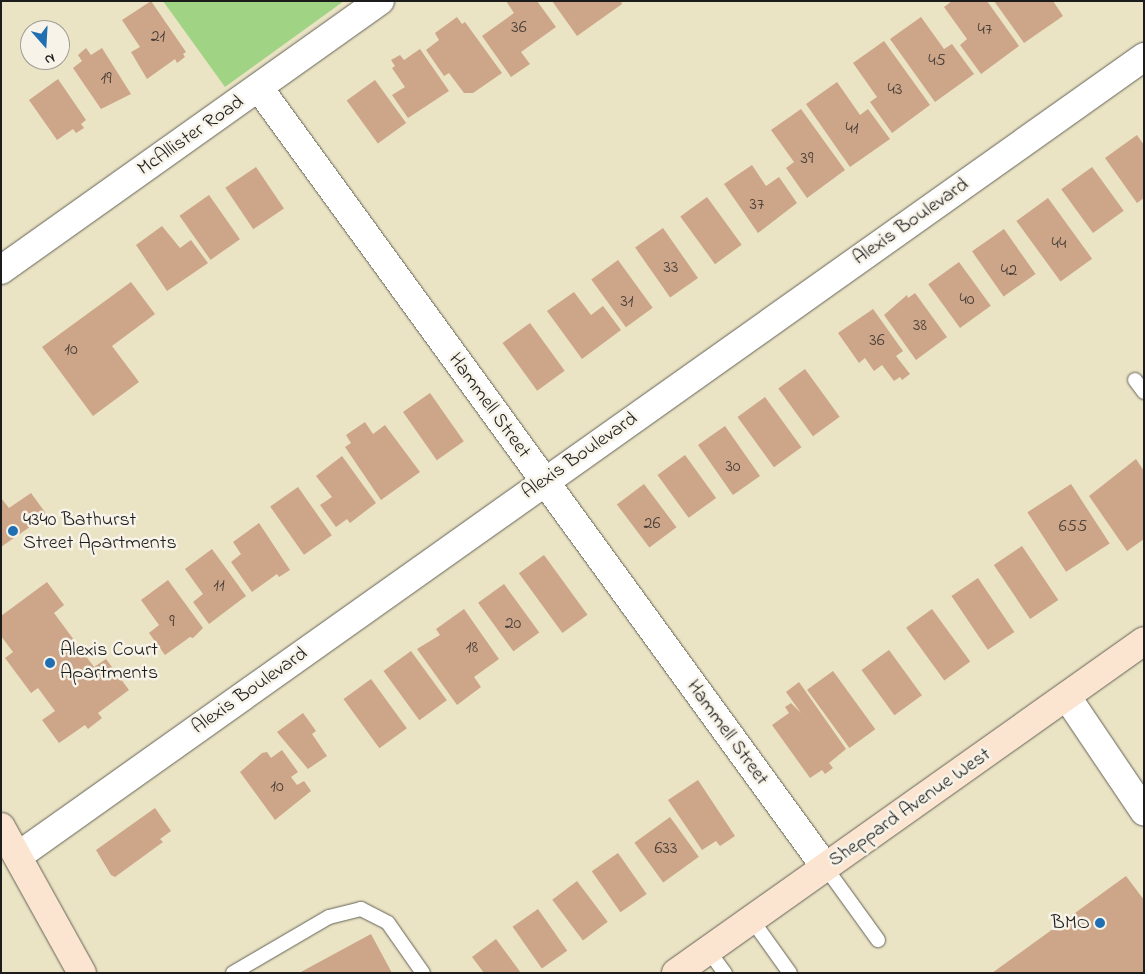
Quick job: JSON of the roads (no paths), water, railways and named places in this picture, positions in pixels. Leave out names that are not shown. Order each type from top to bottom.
[{"type":"main road","name":"Sheppard Avenue West","points":[[676,973],[1144,642]]},
{"type":"main road","points":[[1,827],[18,856],[76,971]]},
{"type":"street","name":"McAllister Road","points":[[3,265],[259,88],[380,1]]},
{"type":"street","name":"Alexis Boulevard","points":[[18,856],[1144,57]]},
{"type":"street","name":"Hammell Street","points":[[259,88],[826,868]]},
{"type":"street","points":[[1067,697],[1144,811]]},
{"type":"lane","points":[[1135,380],[1144,392]]},
{"type":"lane","points":[[826,868],[878,940]]},
{"type":"lane","points":[[232,973],[329,917],[361,909],[388,922],[423,973]]},
{"type":"lane","points":[[752,920],[790,973]]},
{"type":"lane","points":[[708,950],[725,973]]},
{"type":"place","name":"4340 Bathurst Street Apartments","points":[[13,531]]},
{"type":"place","name":"Alexis Court Apartments","points":[[50,663]]},
{"type":"place","name":"BMO","points":[[1100,923]]}]
